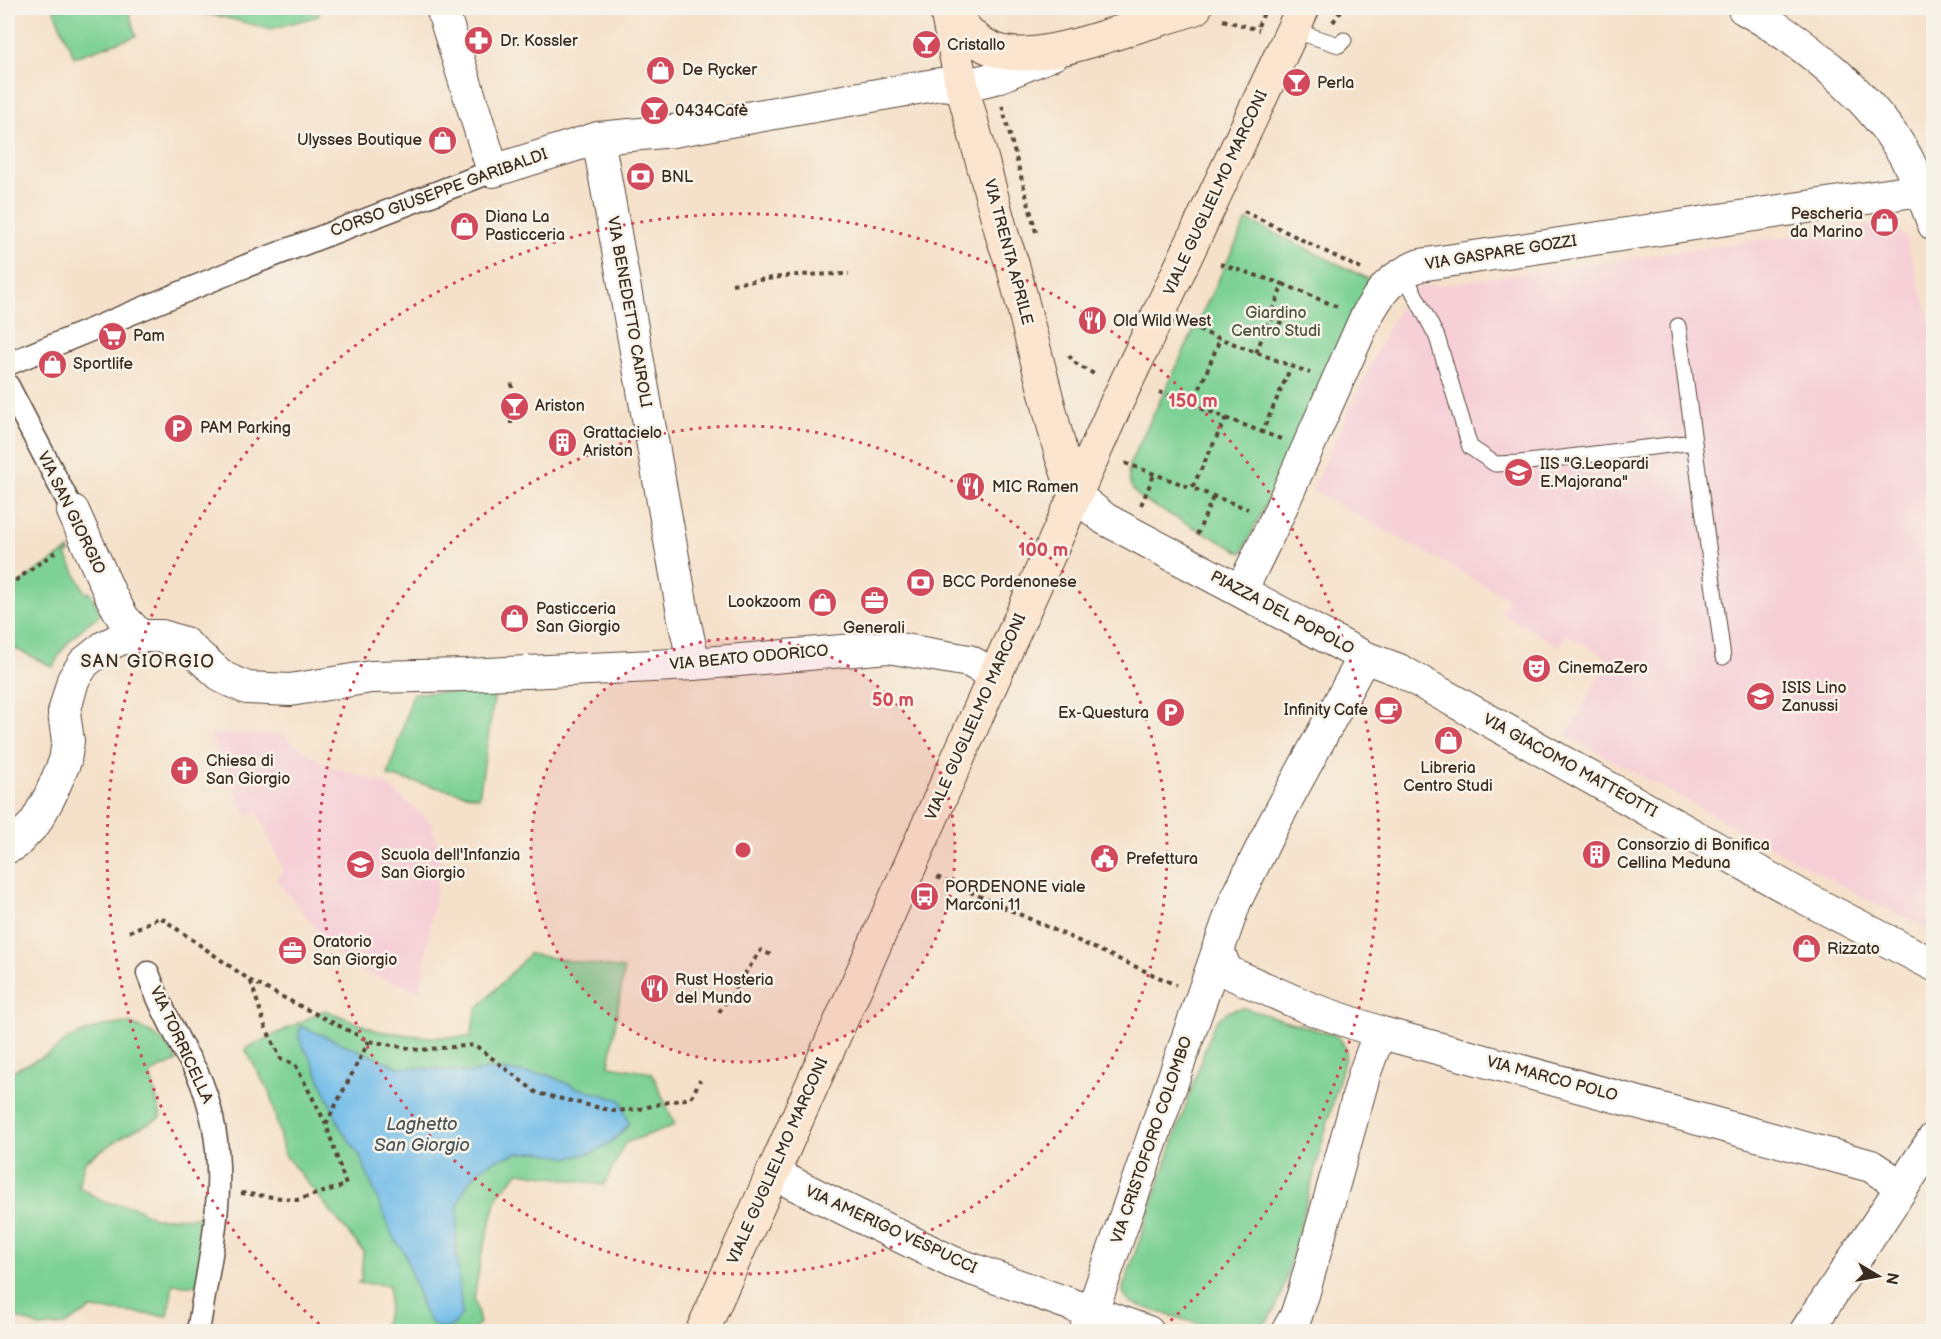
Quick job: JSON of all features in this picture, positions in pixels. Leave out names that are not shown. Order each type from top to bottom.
[{"type":"main road","name":"VIA TRENTA APRILE","points":[[946,8],[962,86],[971,111],[1003,238],[1013,266],[1061,454],[1075,495]]},
{"type":"main road","points":[[953,8],[969,34],[985,46],[1004,53],[1033,53],[1074,46],[1195,8]]},
{"type":"main road","name":"VIALE GUGLIELMO MARCONI","points":[[702,1332],[1116,404],[1298,19]]},
{"type":"street","points":[[442,8],[492,171]]},
{"type":"street","points":[[1744,8],[1768,21],[1828,67],[1887,128],[1927,189],[1934,224]]},
{"type":"street","name":"CORSO GIUSEPPE GARIBALDI","points":[[8,364],[246,266],[492,171],[598,138],[673,131],[940,84],[962,86],[995,78],[1074,46]]},
{"type":"street","name":"VIA BENEDETTO CAIROLI","points":[[598,138],[694,664]]},
{"type":"street","name":"VIA GASPARE GOZZI","points":[[1396,277],[1420,265],[1927,189]]},
{"type":"street","points":[[1241,591],[1276,519],[1365,319],[1378,296],[1396,277]]},
{"type":"street","name":"VIA SAN GIORGIO","points":[[8,386],[78,522],[111,596],[123,618],[140,636]]},
{"type":"street","name":"PIAZZA DEL POPOLO","points":[[1075,495],[1105,519],[1364,657],[1272,827],[1235,902],[1218,949]]},
{"type":"street","name":"VIA BEATO ODORICO","points":[[11,846],[35,822],[50,796],[65,761],[68,741],[64,727],[64,713],[73,680],[93,654],[120,639],[162,636],[184,643],[224,678],[247,688],[290,690],[371,677],[499,674],[694,664],[888,647],[969,661],[995,675]]},
{"type":"street","name":"VIA GIACOMO MATTEOTTI","points":[[1364,657],[1399,670],[1805,898],[1934,965]]},
{"type":"street","name":"VIA CRISTOFORO COLOMBO","points":[[1089,1322],[1218,949]]},
{"type":"street","name":"VIA MARCO POLO","points":[[1218,949],[1224,966],[1230,974],[1309,1008],[1382,1033],[1871,1166],[1901,1186]]},
{"type":"street","name":"VIA TORRICELLA","points":[[148,973],[156,996],[201,1082],[214,1122],[219,1164],[219,1200],[198,1332]]},
{"type":"street","points":[[1287,1332],[1296,1316],[1303,1295],[1365,1072],[1376,1042],[1382,1033]]},
{"type":"street","points":[[1806,1332],[1934,1139]]},
{"type":"street","name":"VIA AMERIGO VESPUCCI","points":[[772,1173],[952,1262],[1089,1322],[1148,1332]]},
{"type":"lane","points":[[1298,19],[1339,45],[1344,40]]},
{"type":"lane","points":[[1396,277],[1437,337],[1470,447],[1495,464],[1694,442]]},
{"type":"lane","points":[[1678,326],[1723,657]]},
{"type":"path","points":[[1256,29],[1266,8]]},
{"type":"path","points":[[995,78],[1038,239]]},
{"type":"path","points":[[1244,211],[1396,277]]},
{"type":"path","points":[[1220,264],[1283,284],[1365,319]]},
{"type":"path","points":[[732,284],[794,275],[849,274]]},
{"type":"path","points":[[1256,353],[1283,284]]},
{"type":"path","points":[[1270,318],[1298,330]]},
{"type":"path","points":[[1190,327],[1291,367],[1337,381]]},
{"type":"path","points":[[1193,405],[1220,339]]},
{"type":"path","points":[[1068,352],[1079,366],[1097,375]]},
{"type":"path","points":[[1262,432],[1291,367]]},
{"type":"path","points":[[511,424],[512,383]]},
{"type":"path","points":[[1159,392],[1306,449]]},
{"type":"path","points":[[1192,488],[1226,418]]},
{"type":"path","points":[[1125,464],[1276,519]]},
{"type":"path","points":[[1140,506],[1154,475]]},
{"type":"path","points":[[1196,536],[1213,497]]},
{"type":"path","points":[[8,586],[78,522]]},
{"type":"path","points":[[909,866],[1202,996]]},
{"type":"path","points":[[129,932],[160,917],[251,981],[369,1041],[419,1050],[475,1045],[537,1093],[614,1111],[640,1109],[663,1102],[691,1098],[700,1080]]},
{"type":"path","points":[[719,1012],[760,950],[773,956]]},
{"type":"path","points":[[219,1190],[297,1200],[346,1185],[326,1124],[295,1064],[281,1059],[265,1026],[251,981]]},
{"type":"path","points":[[326,1124],[369,1041]]},
{"type":"shaded area","points":[[1884,223],[1905,236],[1934,335],[1933,932],[1872,902],[1567,735],[1609,658],[1565,634],[1559,646],[1500,613],[1508,598],[1312,490],[1387,330],[1402,303],[1420,286]]},
{"type":"shaded area","name":"Scuola dell'Infanzia San Giorgio","points":[[210,734],[281,734],[322,763],[386,784],[431,822],[441,858],[420,991],[348,967],[277,881],[283,869],[258,813],[247,816]]},
{"type":"green space","points":[[53,8],[128,8],[136,36],[74,57]]},
{"type":"green space","points":[[193,8],[318,8],[319,16],[270,29],[194,12]]},
{"type":"green space","name":"Giardino Centro Studi","points":[[1247,220],[1373,281],[1242,553],[1143,500],[1132,489],[1128,471]]},
{"type":"green space","points":[[69,550],[71,552],[66,555],[86,594],[90,592],[101,614],[73,637],[53,667],[8,645],[8,593],[34,572]]},
{"type":"green space","points":[[495,691],[479,797],[388,776],[413,693]]},
{"type":"green space","points":[[529,954],[624,969],[609,1066],[652,1073],[675,1125],[625,1143],[604,1185],[519,1172],[498,1195],[481,1257],[474,1298],[480,1323],[472,1331],[381,1331],[389,1309],[389,1285],[358,1283],[361,1280],[363,1251],[284,1154],[270,1094],[245,1049],[325,1010],[378,1031],[426,1037],[470,1037],[477,1009]]},
{"type":"green space","points":[[1244,1008],[1339,1037],[1346,1049],[1282,1294],[1267,1321],[1259,1328],[1233,1330],[1178,1318],[1132,1303],[1124,1295],[1123,1288],[1212,1029],[1225,1014]]},
{"type":"green space","points":[[128,1023],[157,1037],[168,1047],[177,1061],[150,1073],[161,1117],[125,1135],[85,1161],[78,1186],[103,1202],[135,1207],[154,1218],[209,1217],[199,1286],[173,1284],[168,1316],[91,1309],[65,1325],[40,1327],[12,1316],[8,1309],[8,1073],[49,1054],[68,1039],[102,1026]]},
{"type":"water","name":"Laghetto San Giorgio","points":[[300,1026],[399,1067],[470,1073],[488,1069],[548,1075],[575,1087],[621,1100],[629,1124],[614,1140],[595,1152],[568,1158],[540,1152],[519,1153],[495,1160],[482,1168],[469,1181],[458,1204],[456,1244],[462,1314],[454,1325],[445,1329],[429,1320],[423,1310],[405,1254],[392,1235],[360,1156],[341,1129],[313,1063],[299,1038]]},
{"type":"place","name":"Dr. Kossler","points":[[479,41]]},
{"type":"place","name":"Cristallo","points":[[926,45]]},
{"type":"place","name":"De Rycker","points":[[661,70]]},
{"type":"place","name":"Perla","points":[[1296,83]]},
{"type":"place","name":"0434Cafè","points":[[654,111]]},
{"type":"place","name":"Ulysses Boutique","points":[[443,140]]},
{"type":"place","name":"BNL","points":[[640,177]]},
{"type":"place","name":"Pescheria da Marino","points":[[1884,223]]},
{"type":"place","name":"Diana La Pasticceria","points":[[464,226]]},
{"type":"place","name":"Old Wild West","points":[[1092,321]]},
{"type":"place","name":"Pam","points":[[112,336]]},
{"type":"place","name":"Sportlife","points":[[52,364]]},
{"type":"place","name":"Ariston","points":[[514,406]]},
{"type":"place","name":"PAM Parking","points":[[179,428]]},
{"type":"place","name":"Grattacielo Ariston","points":[[562,442]]},
{"type":"place","name":"IIS \"G.Leopardi E.Majorana\"","points":[[1519,473]]},
{"type":"place","name":"MIC Ramen","points":[[971,487]]},
{"type":"place","name":"BCC Pordenonese","points":[[921,582]]},
{"type":"place","name":"Generali","points":[[874,600]]},
{"type":"place","name":"Lookzoom","points":[[822,602]]},
{"type":"place","name":"Pasticceria San Giorgio","points":[[515,618]]},
{"type":"place","name":"CinemaZero","points":[[1537,668]]},
{"type":"place","name":"ISIS Lino Zanussi","points":[[1761,697]]},
{"type":"place","name":"Infinity Cafe","points":[[1389,710]]},
{"type":"place","name":"Ex-Questura","points":[[1170,713]]},
{"type":"place","name":"Libreria Centro Studi","points":[[1448,740]]},
{"type":"place","name":"Chiesa di San Giorgio","points":[[185,770]]},
{"type":"place","name":"Consorzio di Bonifica Cellina Meduna","points":[[1596,854]]},
{"type":"place","name":"Prefettura","points":[[1105,859]]},
{"type":"place","name":"Scuola dell'Infanzia San Giorgio","points":[[360,864]]},
{"type":"place","name":"PORDENONE viale Marconi 11","points":[[924,896]]},
{"type":"place","name":"Rizzato","points":[[1806,949]]},
{"type":"place","name":"Oratorio San Giorgio","points":[[292,951]]},
{"type":"place","name":"Rust Hosteria del Mundo","points":[[654,989]]},
{"type":"district","name":"SAN GIORGIO","points":[[148,661]]}]
